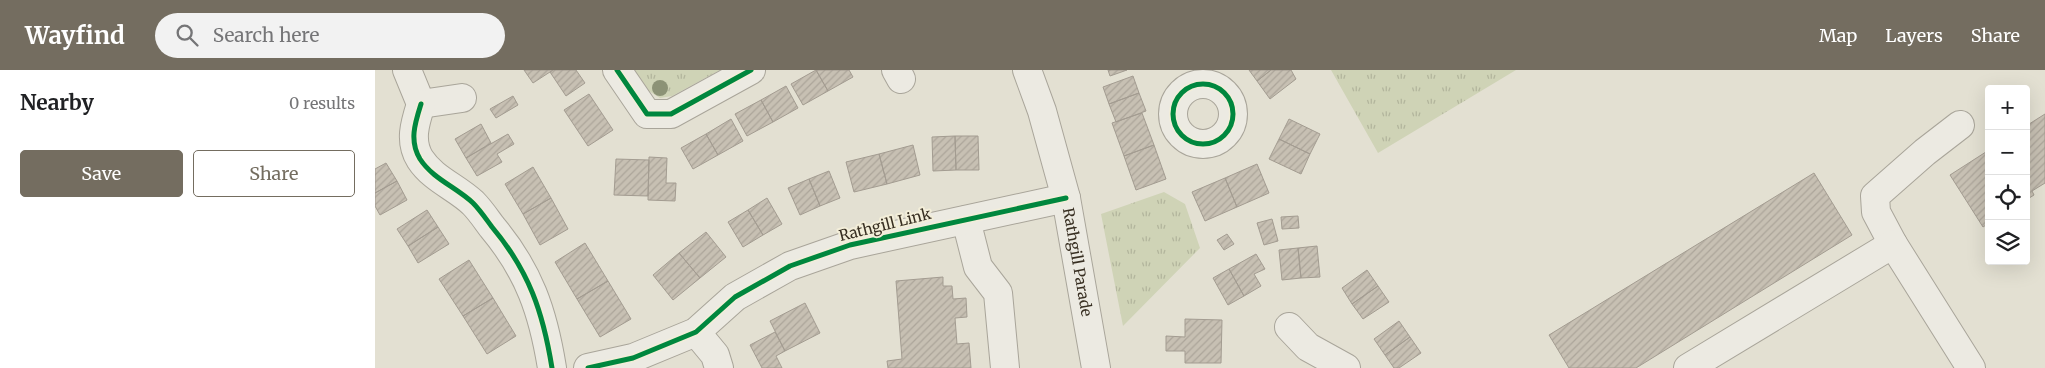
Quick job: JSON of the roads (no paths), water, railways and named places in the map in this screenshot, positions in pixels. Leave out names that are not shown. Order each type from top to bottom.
[{"type":"street","points":[[407,70],[421,104],[415,124],[413,142],[421,159],[439,180],[473,203],[507,246],[534,294],[546,332],[552,368]]},
{"type":"street","points":[[617,70],[647,114],[671,114],[751,70]]},
{"type":"street","name":"Rathgill Parade","points":[[1027,70],[1042,111],[1066,198],[1096,368]]},
{"type":"street","points":[[421,104],[461,98]]},
{"type":"street","points":[[1961,125],[1925,152],[1875,196],[1875,212],[1971,368]]},
{"type":"street","name":"Rathgill Link","points":[[588,368],[633,358],[696,332],[735,297],[790,266],[850,245],[1066,198]]},
{"type":"street","points":[[966,220],[978,267],[998,293],[1005,368]]},
{"type":"street","points":[[1688,368],[1893,244]]},
{"type":"street","points":[[1289,327],[1308,347],[1346,368]]},
{"type":"street","points":[[696,332],[715,355],[719,368]]}]
